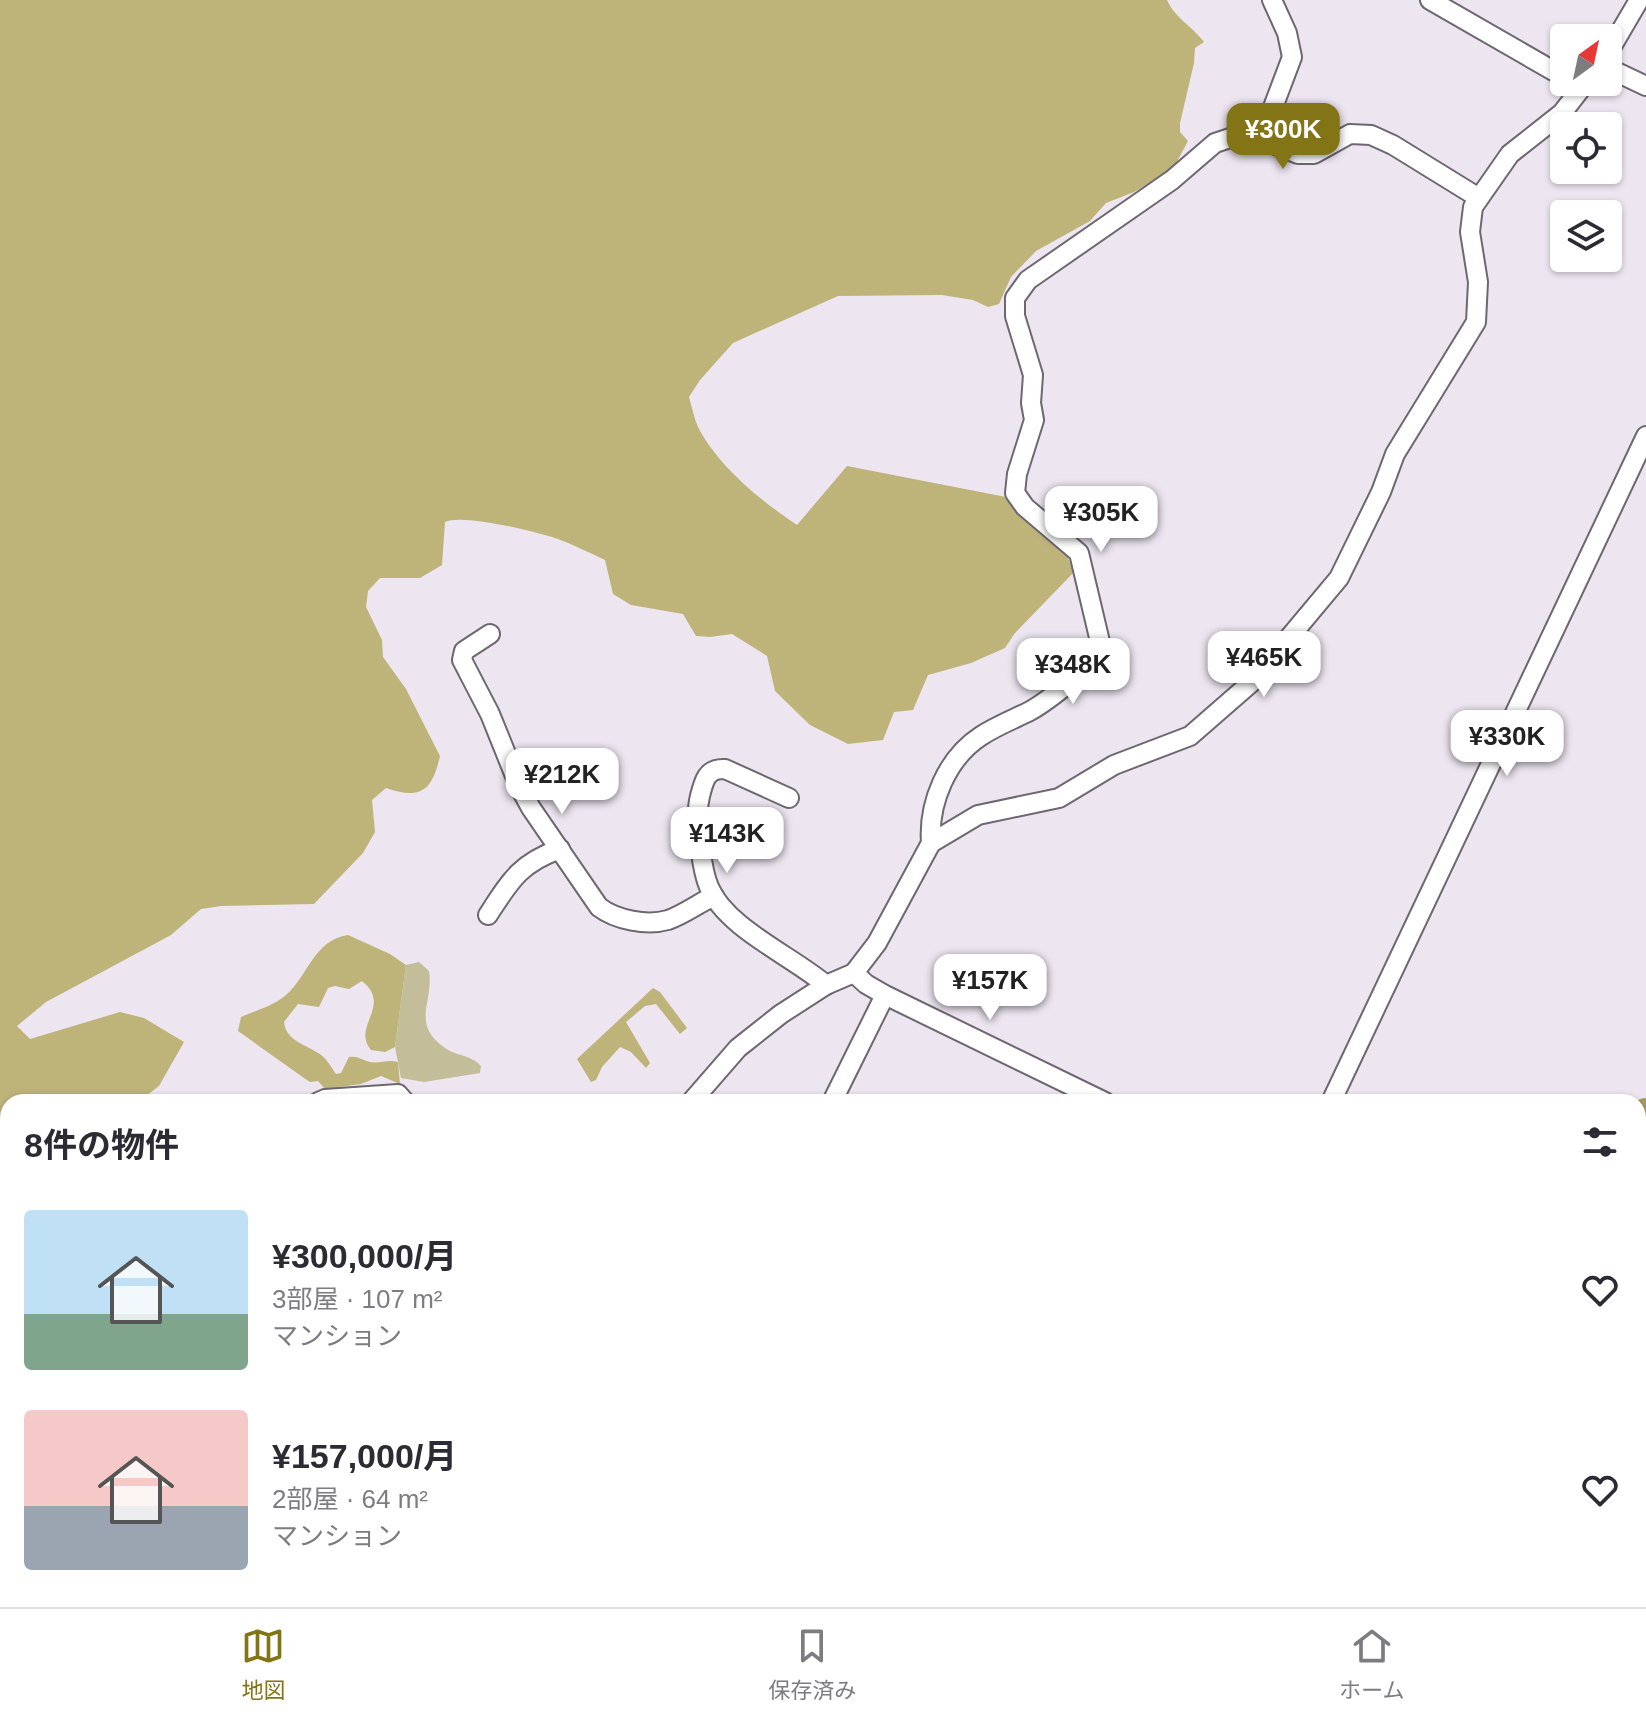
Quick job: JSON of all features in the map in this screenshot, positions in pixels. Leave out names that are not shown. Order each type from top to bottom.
[{"type":"street","points":[[1261,139],[1292,57],[1287,33],[1272,0]]},
{"type":"street","points":[[1430,0],[1550,69]]},
{"type":"street","points":[[1622,29],[1639,0]]},
{"type":"street","points":[[1622,75],[1646,86]]},
{"type":"street","points":[[931,843],[978,815],[1059,798],[1114,765],[1190,736],[1252,682],[1339,578],[1381,492],[1395,454],[1476,322],[1478,282],[1470,232],[1473,207],[1510,154],[1562,113],[1573,96]]},
{"type":"street","points":[[698,1094],[738,1048],[781,1014],[826,985],[854,973],[877,943],[931,843],[932,821],[940,788],[961,753],[978,738],[1032,710],[1091,665],[1100,654],[1101,646],[1079,553],[1025,507],[1015,493],[1017,474],[1034,420],[1031,403],[1033,375],[1015,316],[1015,298],[1028,280],[1172,180],[1215,143],[1230,138],[1261,139],[1298,154],[1314,154],[1350,134],[1371,135],[1393,145],[1479,198]]},
{"type":"street","points":[[1335,1094],[1646,436]]},
{"type":"street","points":[[490,634],[464,651],[462,660],[499,733],[519,786],[591,898],[606,913],[644,922],[667,920],[714,896]]},
{"type":"street","points":[[789,798],[725,769],[708,773],[702,785],[697,817],[703,871],[714,896],[733,918],[826,985]]},
{"type":"street","points":[[488,915],[522,868],[560,849]]},
{"type":"street","points":[[854,973],[885,995],[1089,1094]]},
{"type":"street","points":[[836,1094],[885,995]]},
{"type":"shaded area","points":[[0,0],[1167,0],[1204,42],[1195,48],[1180,123],[1180,132],[1188,141],[1173,169],[1134,192],[1106,203],[1090,221],[1036,251],[1011,277],[999,304],[988,307],[973,300],[942,295],[838,296],[733,343],[689,397],[698,427],[717,455],[755,494],[797,525],[847,466],[1006,497],[1061,542],[1074,572],[1015,633],[1005,648],[971,663],[928,675],[913,710],[894,712],[883,740],[848,744],[810,725],[775,691],[767,656],[732,634],[696,636],[683,614],[631,605],[613,594],[605,560],[570,544],[518,528],[467,520],[445,522],[442,565],[420,578],[380,578],[368,591],[366,607],[382,640],[383,657],[406,689],[440,756],[429,785],[423,790],[408,793],[386,788],[372,800],[375,832],[363,853],[314,904],[201,909],[171,935],[46,1002],[17,1026],[30,1039],[120,1012],[144,1018],[184,1042],[159,1086],[148,1094],[0,1094]]},
{"type":"shaded area","points":[[348,935],[390,954],[406,965],[395,1047],[385,1052],[371,1050],[366,1041],[374,999],[362,981],[349,989],[328,988],[319,1007],[298,1004],[284,1022],[288,1034],[323,1057],[336,1074],[341,1073],[349,1057],[373,1062],[398,1062],[400,1084],[381,1076],[361,1084],[325,1089],[318,1081],[310,1082],[238,1031],[241,1017],[281,999],[294,987],[319,951],[336,938]]},
{"type":"shaded area","points":[[419,962],[429,971],[426,1022],[429,1032],[448,1050],[478,1063],[480,1073],[424,1082],[401,1078],[395,1047],[406,965]]},
{"type":"shaded area","points":[[653,988],[660,992],[687,1028],[680,1034],[656,1004],[645,1006],[626,1022],[650,1063],[646,1068],[631,1052],[620,1047],[602,1067],[596,1080],[591,1082],[577,1059]]}]
